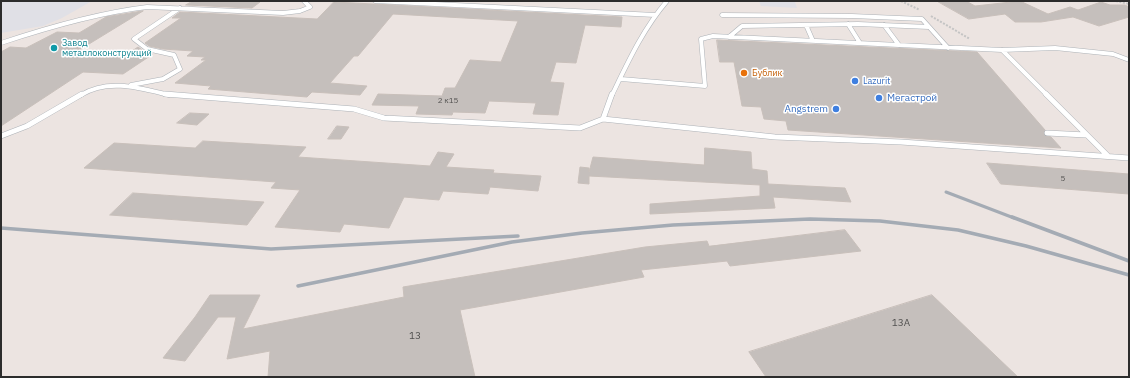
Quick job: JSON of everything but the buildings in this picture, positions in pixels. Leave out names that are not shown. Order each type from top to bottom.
[{"type":"lane","points":[[1,43],[105,12],[147,6],[301,12],[310,7],[308,3],[304,1]]},
{"type":"lane","points":[[375,1],[442,2],[655,16]]},
{"type":"lane","points":[[509,7],[511,1]]},
{"type":"lane","points":[[603,119],[608,102],[643,34],[667,1]]},
{"type":"lane","points":[[1,136],[27,126],[87,91],[103,87],[162,80],[172,76],[180,69],[174,56],[150,51],[134,39],[180,8]]},
{"type":"lane","points":[[722,15],[922,18],[948,48]]},
{"type":"lane","points":[[729,37],[742,26],[848,24],[929,27]]},
{"type":"lane","points":[[848,24],[860,43]]},
{"type":"lane","points":[[764,25],[768,39]]},
{"type":"lane","points":[[806,25],[813,41]]},
{"type":"lane","points":[[884,25],[898,45]]},
{"type":"lane","points":[[621,79],[705,86],[700,39],[713,36],[1002,50],[1055,48],[1114,54],[1129,60]]},
{"type":"lane","points":[[1002,50],[1086,136],[1108,156]]},
{"type":"lane","points":[[127,85],[170,94],[354,109],[384,118],[580,128],[603,119],[775,137],[901,142],[1129,158]]},
{"type":"lane","points":[[1047,133],[1086,136]]},
{"type":"path","points":[[901,1],[937,19],[985,49]]},
{"type":"path","points":[[1116,1],[1129,4]]},
{"type":"shaded area","points":[[1,1],[92,1],[62,18],[43,26],[1,33]]},
{"type":"shaded area","points":[[759,1],[795,2],[797,8],[761,6]]},
{"type":"railway","points":[[946,192],[1014,218]]},
{"type":"railway","points":[[1012,217],[1129,261]]},
{"type":"railway","points":[[298,286],[512,242],[582,233],[673,225],[810,219],[880,221],[958,230],[1026,246],[1129,275]]},
{"type":"railway","points":[[1,228],[271,249],[518,236]]},
{"type":"place","name":"Завод металлоконструкций","points":[[54,48]]},
{"type":"place","name":"Бублик","points":[[744,73]]},
{"type":"place","name":"Lazurit","points":[[855,81]]},
{"type":"place","name":"Мегастрой","points":[[879,98]]},
{"type":"place","name":"Angstrem","points":[[836,109]]}]
